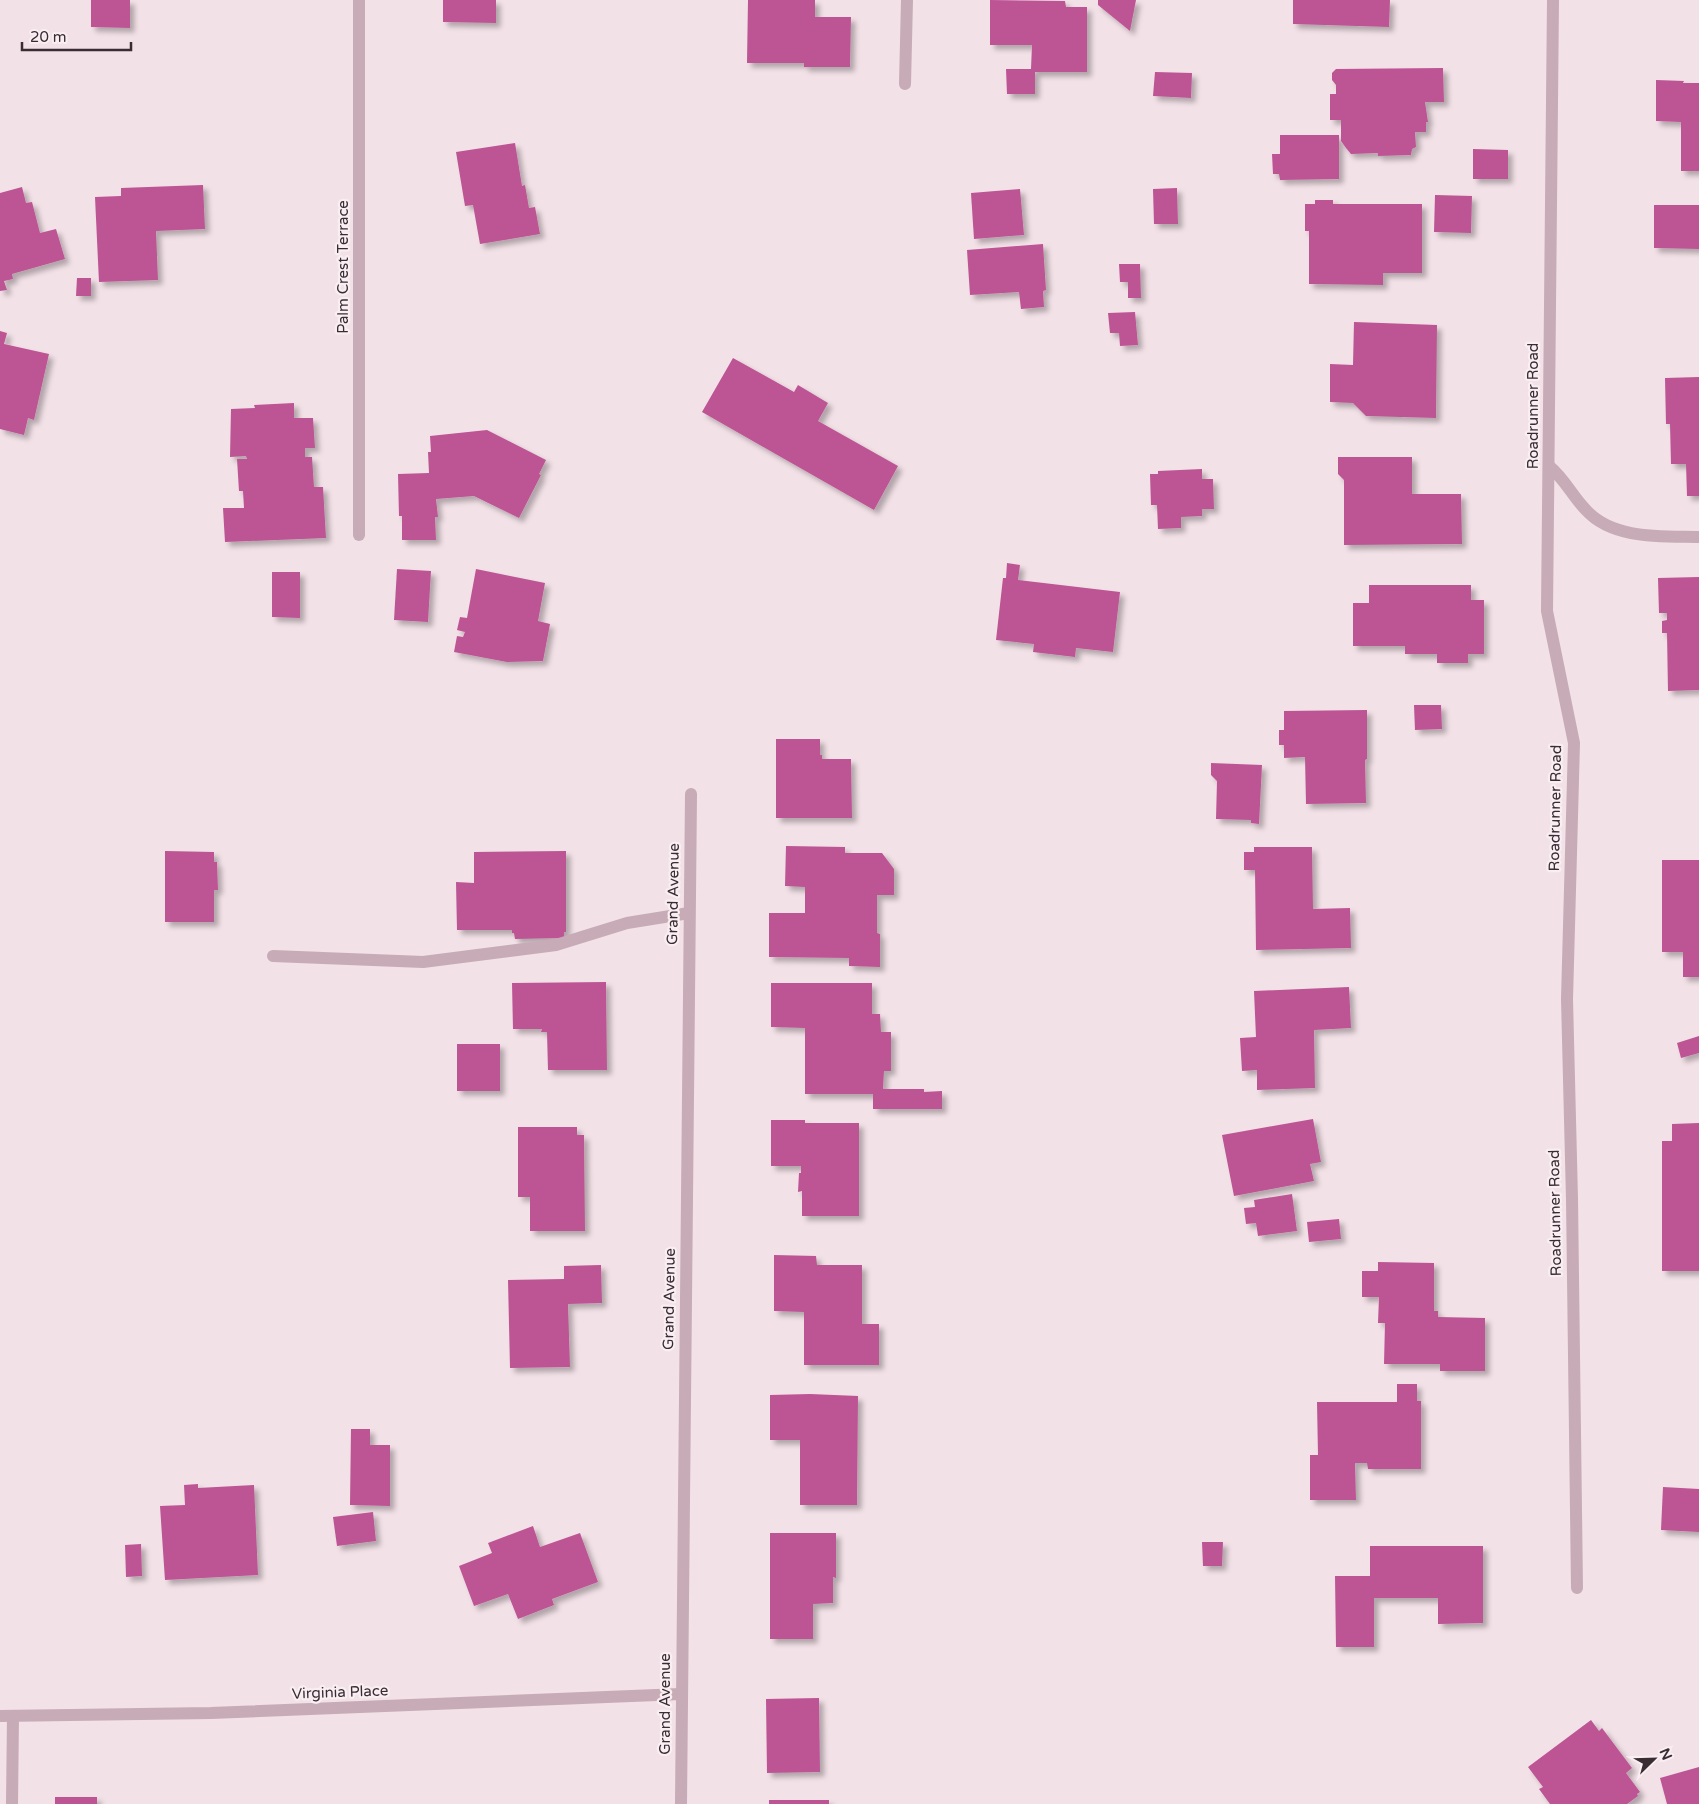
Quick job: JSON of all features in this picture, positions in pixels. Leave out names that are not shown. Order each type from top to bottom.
[{"type":"street","name":"Palm Crest Terrace","points":[[359,0],[359,535]]},
{"type":"street","points":[[905,84],[907,0]]},
{"type":"street","name":"Roadrunner Road","points":[[1553,0],[1547,611],[1574,743],[1567,999],[1572,1199],[1577,1588]]},
{"type":"street","points":[[1549,466],[1565,481],[1586,511],[1608,526],[1638,534],[1699,537]]},
{"type":"street","name":"Grand Avenue","points":[[681,1804],[691,794]]},
{"type":"street","points":[[273,956],[423,962],[556,946],[627,924],[689,913]]},
{"type":"street","name":"Virginia Place","points":[[6,1716],[211,1713],[681,1694]]},
{"type":"street","points":[[6,1716],[12,1804]]},
{"type":"building","points":[[91,0],[130,0],[130,28],[91,27]]},
{"type":"building","points":[[443,0],[496,0],[496,23],[443,22]]},
{"type":"building","points":[[748,0],[815,0],[815,17],[851,17],[850,67],[804,67],[804,63],[747,63]]},
{"type":"building","points":[[990,0],[1065,1],[1066,7],[1087,7],[1087,72],[1035,72],[1035,94],[1007,94],[1006,69],[1031,69],[1032,45],[990,45]]},
{"type":"building","points":[[1098,0],[1136,0],[1130,31],[1098,5]]},
{"type":"building","points":[[1293,0],[1390,0],[1389,27],[1293,24]]},
{"type":"building","points":[[1443,68],[1444,102],[1425,102],[1428,122],[1426,122],[1426,132],[1415,132],[1416,147],[1412,149],[1411,155],[1378,156],[1378,153],[1351,154],[1341,141],[1341,120],[1330,120],[1330,94],[1336,94],[1336,85],[1332,80],[1332,73],[1336,69]]},
{"type":"building","points":[[1155,72],[1192,73],[1191,98],[1153,96]]},
{"type":"building","points":[[1656,80],[1699,83],[1699,171],[1681,171],[1681,122],[1656,121]]},
{"type":"building","points":[[1280,135],[1339,135],[1339,179],[1280,180],[1279,174],[1273,174],[1272,154],[1280,154]]},
{"type":"building","points":[[515,143],[522,186],[525,185],[529,208],[535,207],[540,234],[480,244],[473,205],[465,206],[456,152]]},
{"type":"building","points":[[1473,149],[1508,150],[1508,179],[1473,179]]},
{"type":"building","points":[[203,185],[205,229],[156,231],[158,280],[99,282],[95,197],[121,196],[121,188]]},
{"type":"building","points":[[22,187],[26,203],[32,202],[40,233],[56,229],[65,259],[12,274],[13,279],[4,281],[7,290],[0,291],[0,193]]},
{"type":"building","points":[[1177,188],[1178,224],[1154,224],[1153,189]]},
{"type":"building","points":[[1020,189],[1024,235],[974,239],[971,193]]},
{"type":"building","points":[[1435,195],[1472,196],[1471,233],[1434,232]]},
{"type":"building","points":[[1315,200],[1333,200],[1333,204],[1422,204],[1422,273],[1383,273],[1383,285],[1309,284],[1309,231],[1305,231],[1305,204],[1315,204]]},
{"type":"building","points":[[1654,205],[1699,205],[1699,249],[1654,248]]},
{"type":"building","points":[[1043,244],[1046,290],[1043,291],[1044,307],[1021,309],[1019,292],[970,295],[967,250]]},
{"type":"building","points":[[1119,264],[1140,264],[1141,298],[1128,298],[1128,282],[1120,282]]},
{"type":"building","points":[[77,278],[91,278],[91,296],[76,296]]},
{"type":"building","points":[[1135,312],[1138,345],[1120,346],[1119,333],[1110,333],[1108,313]]},
{"type":"building","points":[[1354,322],[1437,325],[1436,418],[1366,416],[1353,403],[1330,402],[1330,364],[1353,365]]},
{"type":"building","points":[[0,331],[7,333],[4,344],[49,354],[34,420],[28,418],[24,435],[0,429]]},
{"type":"building","points":[[733,358],[794,392],[798,385],[828,403],[818,421],[898,466],[874,510],[702,412]]},
{"type":"building","points":[[1699,377],[1699,496],[1687,496],[1686,464],[1671,464],[1670,424],[1666,424],[1665,378]]},
{"type":"building","points":[[294,403],[294,418],[313,418],[315,448],[305,448],[305,457],[312,457],[314,487],[323,487],[326,538],[225,542],[223,508],[244,508],[243,491],[239,491],[237,459],[247,459],[246,456],[230,457],[231,409],[255,408],[254,405]]},
{"type":"building","points":[[487,430],[546,460],[539,474],[541,475],[519,518],[474,496],[436,499],[438,517],[435,517],[436,540],[402,540],[402,516],[399,516],[398,474],[429,473],[428,452],[431,452],[430,436]]},
{"type":"building","points":[[1338,457],[1412,457],[1412,494],[1461,494],[1462,544],[1344,545],[1344,480],[1338,474]]},
{"type":"building","points":[[1202,469],[1202,479],[1213,479],[1214,509],[1202,509],[1202,516],[1181,517],[1181,528],[1158,529],[1157,505],[1151,505],[1150,474],[1158,474],[1158,471]]},
{"type":"building","points":[[1007,563],[1020,565],[1018,580],[1120,592],[1113,652],[1076,648],[1075,657],[1033,652],[1034,644],[996,640],[1003,578],[1006,578]]},
{"type":"building","points":[[397,569],[431,571],[428,622],[394,620]]},
{"type":"building","points":[[476,569],[545,583],[538,621],[550,624],[543,661],[507,662],[454,652],[457,636],[463,637],[465,632],[457,630],[460,617],[467,618]]},
{"type":"building","points":[[272,572],[300,572],[300,618],[272,617]]},
{"type":"building","points":[[1699,577],[1699,690],[1668,691],[1667,633],[1662,633],[1662,621],[1667,620],[1667,613],[1659,613],[1658,578]]},
{"type":"building","points":[[1369,585],[1471,585],[1471,600],[1484,600],[1484,654],[1468,654],[1468,663],[1437,663],[1437,654],[1405,654],[1405,646],[1353,646],[1353,603],[1369,603]]},
{"type":"building","points":[[1414,705],[1441,705],[1442,729],[1415,730]]},
{"type":"building","points":[[1367,710],[1366,803],[1306,804],[1305,757],[1284,758],[1284,745],[1279,745],[1279,730],[1284,730],[1284,711]]},
{"type":"building","points":[[776,739],[820,739],[820,755],[822,755],[822,759],[851,759],[852,818],[776,818]]},
{"type":"building","points":[[1211,763],[1262,765],[1259,824],[1251,823],[1251,820],[1216,819],[1217,781],[1211,775]]},
{"type":"building","points":[[786,846],[845,847],[845,853],[882,853],[894,869],[894,895],[877,895],[877,933],[880,934],[880,967],[849,966],[849,958],[769,957],[769,913],[805,913],[805,887],[785,886]]},
{"type":"building","points":[[1254,847],[1312,847],[1313,909],[1350,908],[1351,948],[1256,950],[1255,870],[1244,870],[1244,852],[1254,852]]},
{"type":"building","points":[[165,851],[214,852],[214,862],[217,862],[218,890],[214,890],[214,922],[165,922]]},
{"type":"building","points":[[566,851],[566,932],[564,932],[564,938],[515,939],[512,930],[457,930],[456,882],[474,883],[474,852]]},
{"type":"building","points":[[1662,860],[1699,860],[1699,977],[1683,977],[1683,952],[1662,952]]},
{"type":"building","points":[[606,982],[607,1070],[548,1070],[547,1032],[541,1032],[542,1029],[513,1029],[512,983]]},
{"type":"building","points":[[771,983],[872,983],[872,1014],[880,1014],[881,1032],[891,1032],[891,1071],[884,1071],[883,1089],[924,1089],[924,1092],[942,1091],[942,1109],[873,1109],[873,1094],[805,1094],[805,1028],[771,1027]]},
{"type":"building","points":[[1349,987],[1351,1028],[1314,1030],[1315,1088],[1257,1090],[1257,1070],[1242,1071],[1240,1038],[1256,1037],[1254,991]]},
{"type":"building","points":[[1699,1036],[1699,1053],[1681,1058],[1677,1043]]},
{"type":"building","points":[[457,1044],[500,1044],[500,1091],[457,1091]]},
{"type":"building","points":[[1313,1119],[1321,1162],[1310,1164],[1314,1181],[1234,1196],[1222,1135]]},
{"type":"building","points":[[771,1120],[805,1120],[805,1123],[859,1123],[859,1216],[802,1216],[802,1191],[798,1192],[801,1166],[771,1166]]},
{"type":"building","points":[[1699,1123],[1699,1271],[1662,1271],[1662,1141],[1672,1141],[1672,1124]]},
{"type":"building","points":[[518,1127],[577,1127],[577,1135],[584,1135],[585,1231],[530,1231],[530,1197],[518,1197]]},
{"type":"building","points":[[1292,1194],[1297,1231],[1258,1236],[1256,1223],[1246,1224],[1244,1208],[1255,1207],[1254,1200]]},
{"type":"building","points":[[1339,1219],[1341,1239],[1309,1242],[1307,1222]]},
{"type":"building","points":[[774,1255],[816,1256],[817,1265],[862,1265],[862,1324],[879,1324],[879,1365],[804,1365],[804,1312],[774,1311]]},
{"type":"building","points":[[1378,1262],[1434,1263],[1434,1311],[1438,1311],[1438,1317],[1485,1318],[1485,1371],[1440,1371],[1440,1364],[1384,1364],[1385,1323],[1378,1323],[1379,1297],[1362,1297],[1362,1271],[1378,1271]]},
{"type":"building","points":[[601,1265],[602,1303],[568,1304],[570,1367],[510,1368],[508,1280],[564,1279],[564,1266]]},
{"type":"building","points":[[1397,1384],[1417,1384],[1417,1401],[1421,1401],[1421,1469],[1368,1469],[1367,1463],[1355,1463],[1356,1500],[1310,1500],[1310,1455],[1318,1455],[1317,1402],[1397,1402]]},
{"type":"building","points":[[770,1395],[858,1396],[857,1505],[800,1505],[800,1440],[770,1440]]},
{"type":"building","points":[[351,1429],[370,1429],[370,1445],[390,1445],[390,1506],[350,1505]]},
{"type":"building","points":[[198,1484],[198,1488],[254,1485],[258,1575],[165,1580],[160,1506],[185,1505],[184,1485]]},
{"type":"building","points":[[1663,1487],[1699,1489],[1699,1532],[1661,1530]]},
{"type":"building","points":[[373,1512],[376,1541],[337,1546],[333,1517]]},
{"type":"building","points":[[533,1526],[540,1547],[580,1533],[598,1582],[552,1599],[554,1605],[518,1619],[508,1594],[474,1606],[459,1566],[492,1553],[488,1543]]},
{"type":"building","points":[[770,1533],[836,1533],[836,1578],[833,1577],[833,1603],[813,1604],[813,1639],[770,1639]]},
{"type":"building","points":[[1202,1542],[1223,1542],[1222,1566],[1203,1566]]},
{"type":"building","points":[[141,1544],[142,1576],[126,1577],[125,1545]]},
{"type":"building","points":[[1370,1546],[1483,1546],[1483,1623],[1438,1624],[1438,1598],[1374,1598],[1374,1647],[1336,1647],[1335,1576],[1370,1576]]},
{"type":"building","points":[[819,1698],[820,1772],[767,1773],[766,1699]]},
{"type":"building","points":[[1591,1720],[1599,1731],[1602,1728],[1632,1768],[1626,1773],[1640,1792],[1637,1794],[1638,1796],[1627,1804],[1550,1804],[1539,1789],[1543,1787],[1528,1767]]},
{"type":"building","points":[[1699,1767],[1699,1804],[1667,1804],[1660,1778]]},
{"type":"building","points":[[55,1797],[97,1797],[97,1804],[55,1804]]},
{"type":"building","points":[[769,1800],[829,1800],[829,1804],[769,1804]]}]
